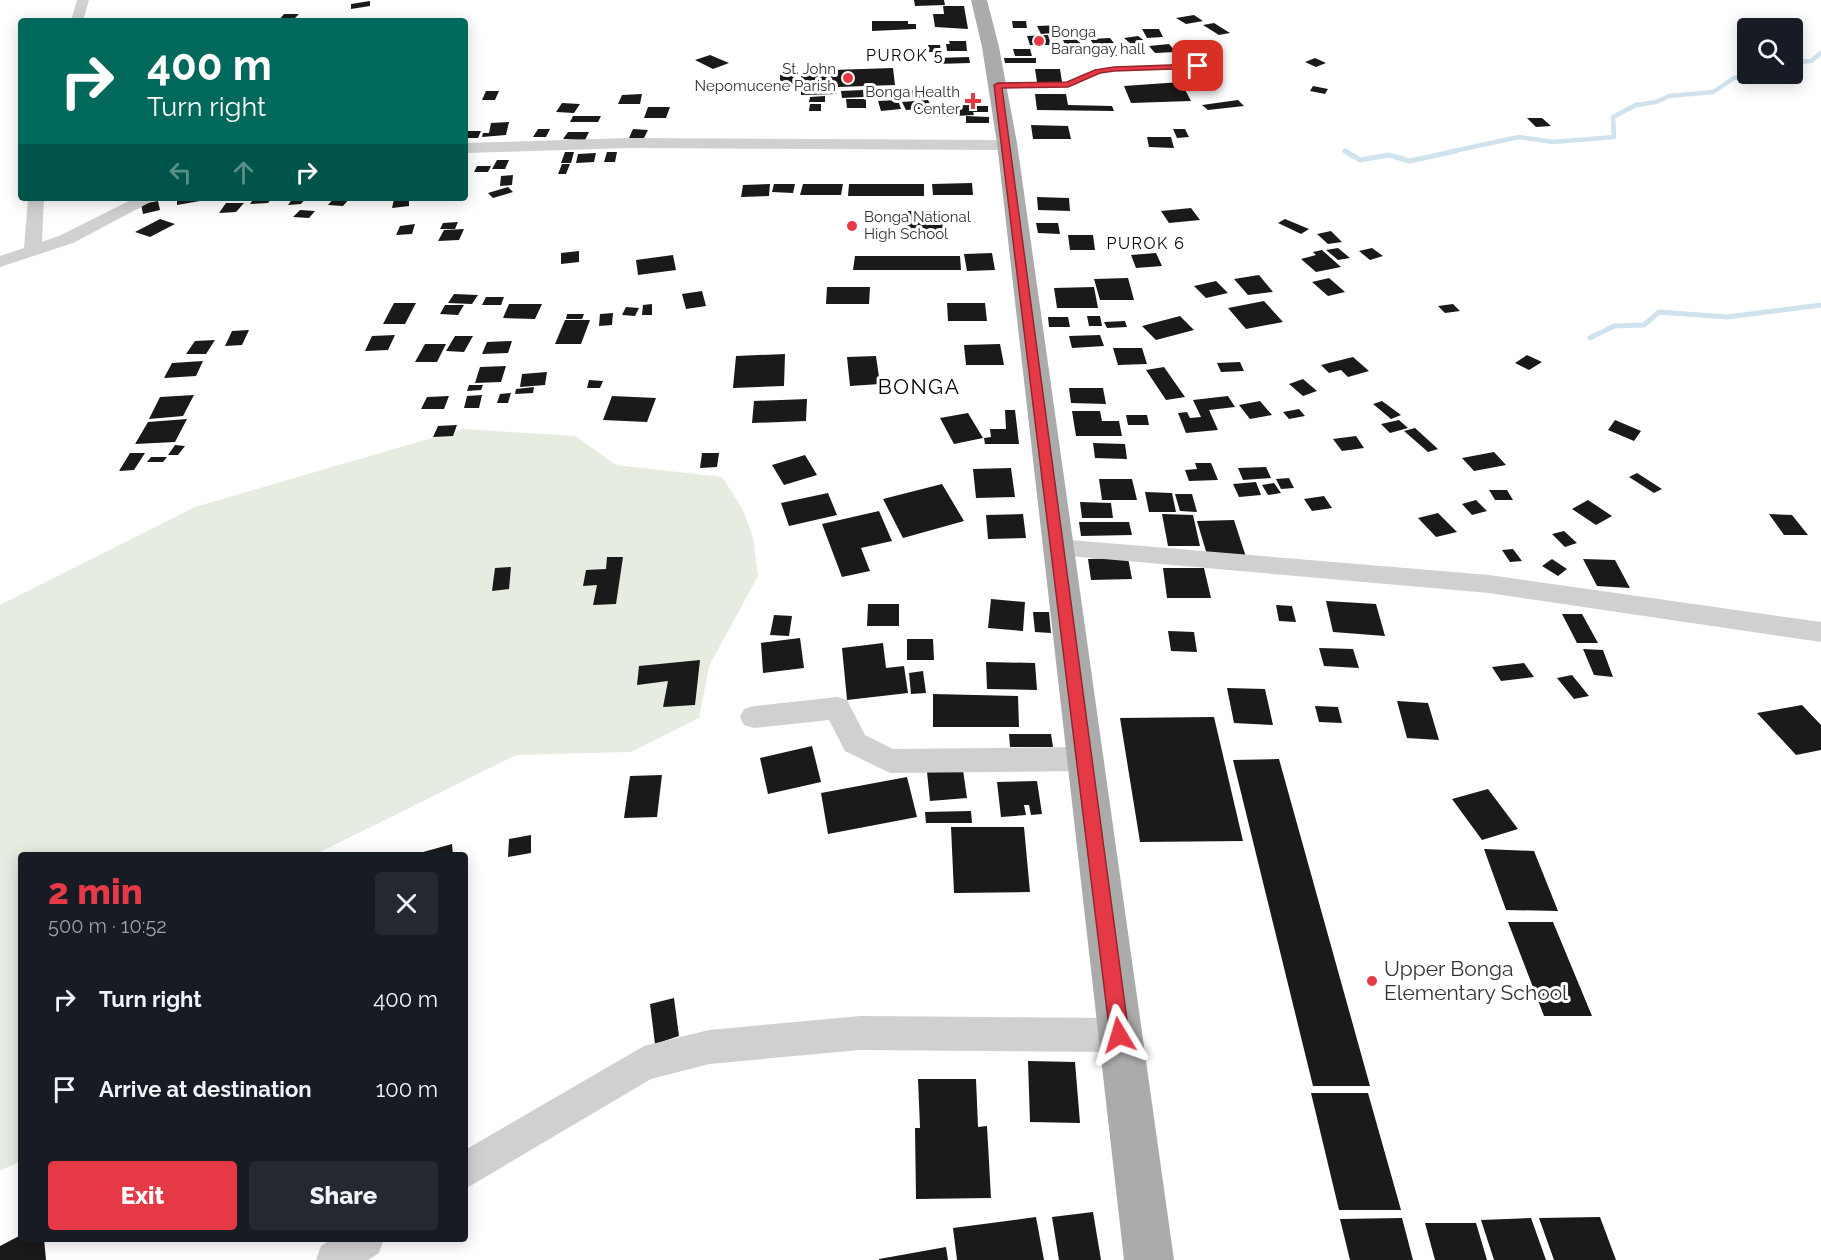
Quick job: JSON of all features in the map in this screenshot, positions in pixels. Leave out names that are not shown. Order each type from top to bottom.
[{"type":"main road","points":[[978,0],[998,85],[1149,1260]]},
{"type":"street","points":[[78,18],[83,0]]},
{"type":"street","points":[[468,148],[629,143],[1006,145]]},
{"type":"street","points":[[33,250],[36,201]]},
{"type":"street","points":[[0,262],[67,239],[124,208],[142,201]]},
{"type":"street","points":[[1058,547],[1489,584],[1800,627],[1821,632]]},
{"type":"street","points":[[754,717],[837,708],[855,743],[890,761],[1085,759]]},
{"type":"street","points":[[468,1169],[644,1063],[709,1047],[860,1034],[1119,1035]]},
{"type":"street","points":[[334,1260],[361,1242]]},
{"type":"lane","points":[[998,85],[1068,84],[1098,71],[1114,69],[1219,66]]},
{"type":"shaded area","points":[[463,429],[575,436],[616,465],[722,477],[742,508],[753,537],[758,576],[709,666],[699,718],[631,752],[516,755],[320,852],[18,852],[18,1162],[0,1171],[0,605],[195,507]]},
{"type":"building","points":[[914,0],[944,0],[945,5],[915,6]]},
{"type":"building","points":[[370,1],[370,6],[351,9],[351,4]]},
{"type":"building","points":[[943,6],[964,6],[968,29],[935,27],[933,14],[944,14]]},
{"type":"building","points":[[284,14],[299,14],[295,18],[281,18]]},
{"type":"building","points":[[1194,15],[1203,21],[1186,24],[1176,18]]},
{"type":"building","points":[[872,21],[908,21],[908,24],[916,24],[916,29],[872,31]]},
{"type":"building","points":[[1012,21],[1026,21],[1027,28],[1013,28]]},
{"type":"building","points":[[1214,23],[1230,33],[1219,35],[1203,25]]},
{"type":"building","points":[[1060,25],[1065,32],[1041,34],[1037,26]]},
{"type":"building","points":[[1142,29],[1159,29],[1163,37],[1147,38]]},
{"type":"building","name":"Bonga Barangay hall","points":[[1048,35],[1051,45],[1030,45],[1027,36]]},
{"type":"building","points":[[1138,36],[1146,42],[1131,44],[1124,38]]},
{"type":"building","points":[[1110,38],[1114,43],[1094,45],[1090,39]]},
{"type":"building","points":[[1079,39],[1081,45],[1065,45],[1063,40]]},
{"type":"building","points":[[949,41],[966,41],[967,51],[947,51],[946,44],[950,44]]},
{"type":"building","points":[[1205,42],[1212,51],[1194,52],[1187,43]]},
{"type":"building","points":[[1169,44],[1176,52],[1155,53],[1149,46]]},
{"type":"building","points":[[928,45],[940,45],[941,52],[929,52]]},
{"type":"building","points":[[1111,47],[1117,56],[1095,57],[1090,48]]},
{"type":"building","points":[[1013,49],[1030,49],[1032,56],[1015,56]]},
{"type":"building","points":[[710,55],[729,63],[713,69],[695,60]]},
{"type":"building","points":[[969,57],[970,63],[936,64],[935,58]]},
{"type":"building","points":[[1004,58],[1036,58],[1036,63],[1005,63]]},
{"type":"building","points":[[1315,58],[1326,63],[1316,67],[1305,62]]},
{"type":"building","name":"St. John Nepomucene Parish","points":[[893,68],[895,85],[837,87],[837,94],[801,95],[801,71]]},
{"type":"building","points":[[1035,69],[1060,69],[1062,82],[1037,82]]},
{"type":"building","points":[[796,74],[796,84],[780,85],[780,75]]},
{"type":"building","points":[[1181,82],[1191,101],[1131,103],[1124,86]]},
{"type":"building","points":[[1313,86],[1328,89],[1325,94],[1310,91]]},
{"type":"building","points":[[863,90],[864,97],[842,98],[841,91]]},
{"type":"building","points":[[910,90],[931,90],[931,98],[910,98]]},
{"type":"building","points":[[486,91],[499,91],[495,100],[482,100]]},
{"type":"building","points":[[642,94],[640,104],[618,104],[622,95]]},
{"type":"building","points":[[1035,94],[1066,94],[1068,105],[1112,106],[1114,111],[1037,110]]},
{"type":"building","points":[[825,96],[825,102],[809,102],[810,97]]},
{"type":"building","points":[[846,99],[866,99],[866,108],[847,108]]},
{"type":"building","points":[[898,100],[901,109],[881,111],[878,101]]},
{"type":"building","points":[[928,100],[932,108],[906,110],[902,102]]},
{"type":"building","points":[[1238,100],[1244,106],[1208,110],[1202,105]]},
{"type":"building","points":[[562,103],[580,104],[574,113],[556,112]]},
{"type":"building","points":[[810,104],[821,104],[821,111],[809,111]]},
{"type":"building","points":[[971,105],[974,115],[937,117],[935,106]]},
{"type":"building","points":[[973,106],[988,106],[988,112],[973,112]]},
{"type":"building","points":[[648,107],[670,107],[666,118],[644,118]]},
{"type":"building","points":[[573,116],[601,116],[598,122],[570,122]]},
{"type":"building","points":[[966,116],[989,117],[989,123],[966,123]]},
{"type":"building","points":[[1527,118],[1542,118],[1551,126],[1536,127]]},
{"type":"building","points":[[509,122],[506,135],[482,137],[483,133],[489,133],[491,123]]},
{"type":"building","points":[[1031,125],[1068,126],[1071,139],[1033,139]]},
{"type":"building","points":[[538,129],[550,129],[546,137],[533,137]]},
{"type":"building","points":[[633,129],[648,130],[644,138],[629,138]]},
{"type":"building","points":[[1173,129],[1185,129],[1189,137],[1177,138]]},
{"type":"building","points":[[468,131],[481,131],[478,138],[468,138]]},
{"type":"building","points":[[568,132],[589,132],[585,140],[563,139]]},
{"type":"building","points":[[1147,137],[1171,137],[1174,148],[1149,147]]},
{"type":"building","points":[[565,152],[574,152],[571,163],[561,163]]},
{"type":"building","points":[[607,152],[617,152],[615,162],[604,162]]},
{"type":"building","points":[[596,153],[594,162],[576,163],[578,154]]},
{"type":"building","points":[[497,160],[509,160],[505,169],[492,169]]},
{"type":"building","points":[[562,164],[570,164],[566,174],[558,174]]},
{"type":"building","points":[[477,166],[491,166],[488,172],[474,172]]},
{"type":"building","points":[[513,175],[512,185],[500,186],[501,176]]},
{"type":"building","points":[[972,183],[973,195],[933,195],[932,184]]},
{"type":"building","points":[[770,184],[769,196],[741,197],[743,185]]},
{"type":"building","points":[[774,184],[795,184],[793,193],[772,192]]},
{"type":"building","points":[[803,184],[843,184],[841,195],[800,195]]},
{"type":"building","points":[[849,184],[924,184],[924,196],[848,196]]},
{"type":"building","points":[[508,187],[513,192],[493,198],[488,193]]},
{"type":"building","points":[[1037,197],[1069,198],[1070,211],[1038,210]]},
{"type":"building","points":[[158,201],[160,210],[143,214],[141,204]]},
{"type":"building","points":[[177,201],[200,201],[177,205]]},
{"type":"building","points":[[252,201],[270,201],[268,203],[250,204]]},
{"type":"building","points":[[291,201],[304,201],[301,204],[288,205]]},
{"type":"building","points":[[331,201],[347,201],[343,206],[328,205]]},
{"type":"building","points":[[394,201],[409,201],[409,206],[392,208]]},
{"type":"building","points":[[226,203],[244,203],[236,212],[219,213]]},
{"type":"building","points":[[1191,208],[1200,220],[1169,223],[1161,211]]},
{"type":"building","points":[[300,210],[315,211],[309,218],[293,217]]},
{"type":"building","points":[[908,211],[942,211],[943,234],[907,234]]},
{"type":"building","points":[[160,219],[175,224],[150,237],[135,232]]},
{"type":"building","points":[[1285,219],[1309,229],[1301,234],[1278,223]]},
{"type":"building","points":[[458,222],[455,229],[440,229],[443,223]]},
{"type":"building","points":[[1036,223],[1058,223],[1060,234],[1038,233]]},
{"type":"building","points":[[415,224],[412,234],[396,235],[400,226]]},
{"type":"building","points":[[464,229],[459,240],[438,241],[444,230]]},
{"type":"building","points":[[1331,231],[1342,242],[1328,244],[1317,234]]},
{"type":"building","points":[[1068,235],[1093,235],[1095,250],[1070,250]]},
{"type":"building","points":[[1338,248],[1350,258],[1338,260],[1326,250]]},
{"type":"building","points":[[1372,248],[1383,256],[1370,260],[1359,251]]},
{"type":"building","points":[[1322,250],[1341,267],[1316,272],[1301,259],[1316,255],[1313,252]]},
{"type":"building","points":[[579,251],[579,262],[561,264],[561,253]]},
{"type":"building","points":[[992,253],[995,270],[967,271],[964,254]]},
{"type":"building","points":[[1156,253],[1162,266],[1136,268],[1131,255]]},
{"type":"building","points":[[673,255],[676,270],[638,275],[636,260]]},
{"type":"building","points":[[855,256],[960,256],[961,270],[853,270]]},
{"type":"building","points":[[1259,275],[1273,292],[1248,295],[1234,279]]},
{"type":"building","points":[[1128,278],[1134,300],[1100,300],[1094,279]]},
{"type":"building","points":[[1329,278],[1345,292],[1328,296],[1312,282]]},
{"type":"building","points":[[1216,281],[1228,293],[1206,298],[1194,286]]},
{"type":"building","points":[[827,287],[870,287],[869,304],[826,304]]},
{"type":"building","points":[[1094,287],[1098,308],[1057,308],[1054,288]]},
{"type":"building","points":[[702,291],[706,306],[686,309],[682,294]]},
{"type":"building","points":[[454,294],[478,295],[472,304],[448,303]]},
{"type":"building","points":[[486,297],[504,297],[501,305],[482,305]]},
{"type":"building","points":[[1264,301],[1283,322],[1246,329],[1228,308]]},
{"type":"building","points":[[394,303],[416,303],[405,324],[383,324]]},
{"type":"building","points":[[947,303],[985,303],[987,321],[948,321]]},
{"type":"building","points":[[509,304],[542,304],[535,319],[503,318]]},
{"type":"building","points":[[652,304],[652,315],[642,315],[643,305]]},
{"type":"building","points":[[1453,304],[1460,311],[1445,313],[1438,306]]},
{"type":"building","points":[[445,305],[464,305],[458,315],[440,314]]},
{"type":"building","points":[[626,307],[639,308],[635,316],[622,315]]},
{"type":"building","points":[[613,313],[612,325],[599,326],[600,314]]},
{"type":"building","points":[[567,314],[584,314],[582,319],[566,319]]},
{"type":"building","points":[[1087,316],[1100,316],[1102,326],[1089,326]]},
{"type":"building","points":[[1180,316],[1194,330],[1156,340],[1142,326]]},
{"type":"building","points":[[1048,317],[1068,317],[1070,327],[1049,327]]},
{"type":"building","points":[[565,320],[590,320],[581,344],[555,344]]},
{"type":"building","points":[[1125,321],[1127,327],[1107,328],[1104,322]]},
{"type":"building","points":[[249,330],[242,345],[225,346],[232,331]]},
{"type":"building","points":[[395,335],[388,350],[365,351],[372,336]]},
{"type":"building","points":[[1100,335],[1104,346],[1072,348],[1069,336]]},
{"type":"building","points":[[455,336],[473,336],[464,352],[446,351]]},
{"type":"building","points":[[215,340],[206,354],[186,354],[195,341]]},
{"type":"building","points":[[512,341],[508,353],[482,354],[487,342]]},
{"type":"building","points":[[425,344],[446,344],[437,362],[415,362]]},
{"type":"building","points":[[1000,344],[1004,365],[966,365],[964,345]]},
{"type":"building","points":[[1113,348],[1142,348],[1147,364],[1118,365]]},
{"type":"building","points":[[785,354],[784,386],[733,388],[736,356]]},
{"type":"building","points":[[1527,355],[1542,362],[1529,370],[1515,363]]},
{"type":"building","points":[[876,356],[880,384],[850,386],[847,357]]},
{"type":"building","points":[[1353,357],[1369,371],[1348,377],[1341,370],[1329,373],[1321,365]]},
{"type":"building","points":[[203,361],[196,376],[164,378],[172,363]]},
{"type":"building","points":[[1240,362],[1244,371],[1221,372],[1217,363]]},
{"type":"building","points":[[506,366],[501,382],[475,383],[480,367]]},
{"type":"building","points":[[1164,367],[1185,397],[1166,400],[1146,370]]},
{"type":"building","points":[[547,372],[545,385],[520,387],[522,374]]},
{"type":"building","points":[[1303,379],[1317,391],[1303,396],[1289,384]]},
{"type":"building","points":[[589,380],[603,381],[600,388],[587,388]]},
{"type":"building","points":[[469,385],[483,385],[481,390],[467,391]]},
{"type":"building","points":[[534,387],[533,393],[515,394],[516,389]]},
{"type":"building","points":[[1069,388],[1103,388],[1106,404],[1071,403]]},
{"type":"building","points":[[511,393],[508,403],[497,403],[500,394]]},
{"type":"building","points":[[194,395],[183,416],[149,419],[160,397]]},
{"type":"building","points":[[482,395],[479,408],[464,408],[467,396]]},
{"type":"building","points":[[449,396],[444,409],[421,409],[427,397]]},
{"type":"building","points":[[612,396],[656,398],[647,422],[603,420]]},
{"type":"building","points":[[1228,396],[1235,407],[1209,410],[1218,430],[1186,433],[1178,413],[1187,412],[1190,418],[1201,417],[1193,400]]},
{"type":"building","points":[[807,399],[806,421],[752,423],[754,401]]},
{"type":"building","points":[[1260,401],[1272,415],[1250,419],[1239,405]]},
{"type":"building","points":[[1382,401],[1401,415],[1391,419],[1373,404]]},
{"type":"building","points":[[1299,409],[1305,416],[1289,419],[1283,412]]},
{"type":"building","points":[[1005,410],[1015,410],[1019,444],[985,444],[984,438],[991,437],[990,429],[1006,429]]},
{"type":"building","points":[[1072,411],[1100,411],[1102,421],[1119,421],[1122,436],[1076,436]]},
{"type":"building","points":[[968,413],[983,438],[954,444],[940,418]]},
{"type":"building","points":[[1126,415],[1147,415],[1149,425],[1128,425]]},
{"type":"building","points":[[187,419],[175,442],[135,444],[148,422]]},
{"type":"building","points":[[1399,420],[1408,428],[1390,433],[1381,424]]},
{"type":"building","points":[[1615,420],[1641,431],[1634,441],[1608,430]]},
{"type":"building","points":[[457,425],[453,436],[433,437],[438,426]]},
{"type":"building","points":[[1415,428],[1438,449],[1428,452],[1404,431]]},
{"type":"building","points":[[1356,436],[1364,448],[1342,451],[1333,439]]},
{"type":"building","points":[[1093,443],[1125,444],[1127,459],[1095,458]]},
{"type":"building","points":[[175,445],[185,446],[178,455],[168,455]]},
{"type":"building","points":[[1494,452],[1506,465],[1474,471],[1462,458]]},
{"type":"building","points":[[130,453],[145,453],[134,470],[119,471]]},
{"type":"building","points":[[702,453],[719,453],[717,467],[700,468]]},
{"type":"building","points":[[805,455],[817,475],[784,485],[772,465]]},
{"type":"building","points":[[151,457],[167,457],[163,462],[147,462]]},
{"type":"building","points":[[1195,463],[1211,463],[1218,480],[1189,481],[1185,470],[1197,469]]},
{"type":"building","points":[[1266,467],[1271,478],[1243,480],[1238,468]]},
{"type":"building","points":[[1011,468],[1015,497],[976,498],[973,469]]},
{"type":"building","points":[[1637,473],[1662,489],[1654,493],[1629,477]]},
{"type":"building","points":[[1289,478],[1294,488],[1281,489],[1276,479]]},
{"type":"building","points":[[1099,479],[1132,479],[1137,500],[1102,500]]},
{"type":"building","points":[[1256,482],[1261,495],[1239,497],[1233,484]]},
{"type":"building","points":[[1274,483],[1281,493],[1268,495],[1262,485]]},
{"type":"building","points":[[942,484],[964,521],[903,538],[883,499]]},
{"type":"building","points":[[1489,490],[1507,490],[1513,500],[1495,500]]},
{"type":"building","points":[[1145,492],[1172,493],[1176,512],[1149,512]]},
{"type":"building","points":[[828,493],[837,515],[789,526],[781,503]]},
{"type":"building","points":[[1175,494],[1192,494],[1197,512],[1180,511]]},
{"type":"building","points":[[1324,496],[1332,508],[1312,511],[1304,499]]},
{"type":"building","points":[[1476,500],[1487,511],[1472,515],[1462,504]]},
{"type":"building","points":[[1588,500],[1612,516],[1596,525],[1572,509]]},
{"type":"building","points":[[1080,502],[1111,503],[1113,518],[1082,518]]},
{"type":"building","points":[[879,511],[892,541],[861,548],[870,571],[842,577],[822,524]]},
{"type":"building","points":[[1438,513],[1457,532],[1436,537],[1418,518]]},
{"type":"building","points":[[1023,514],[1026,538],[988,539],[986,515]]},
{"type":"building","points":[[1162,514],[1193,515],[1200,546],[1168,546]]},
{"type":"building","points":[[1769,514],[1792,515],[1808,535],[1784,535]]},
{"type":"building","points":[[1234,520],[1246,557],[1208,558],[1197,521]]},
{"type":"building","points":[[1079,522],[1129,522],[1132,535],[1081,536]]},
{"type":"building","points":[[1564,531],[1577,543],[1565,547],[1552,534]]},
{"type":"building","points":[[1513,549],[1522,561],[1510,562],[1502,550]]},
{"type":"building","points":[[607,557],[623,557],[616,604],[593,605],[597,585],[583,586],[586,570],[606,569]]},
{"type":"building","points":[[1128,558],[1132,579],[1091,580],[1088,559]]},
{"type":"building","points":[[1552,559],[1567,569],[1558,576],[1542,566]]},
{"type":"building","points":[[1583,559],[1615,560],[1630,588],[1597,586]]},
{"type":"building","points":[[511,567],[509,589],[492,591],[495,568]]},
{"type":"building","points":[[1163,568],[1204,568],[1211,598],[1167,598]]},
{"type":"building","points":[[991,599],[1025,602],[1023,631],[988,628]]},
{"type":"building","points":[[1326,601],[1376,604],[1385,636],[1333,632]]},
{"type":"building","points":[[868,604],[899,604],[899,626],[867,626]]},
{"type":"building","points":[[1276,605],[1292,606],[1296,622],[1279,621]]},
{"type":"building","points":[[1033,612],[1049,612],[1051,633],[1035,632]]},
{"type":"building","points":[[1562,614],[1582,614],[1598,643],[1577,643]]},
{"type":"building","points":[[774,615],[792,616],[789,636],[770,635]]},
{"type":"building","points":[[1168,631],[1194,632],[1197,652],[1171,651]]},
{"type":"building","points":[[800,638],[804,668],[763,673],[761,643]]},
{"type":"building","points":[[907,639],[933,639],[934,660],[907,660]]},
{"type":"building","points":[[883,643],[886,668],[904,666],[908,693],[847,700],[842,648]]},
{"type":"building","points":[[1319,648],[1353,649],[1359,668],[1324,666]]},
{"type":"building","points":[[1583,649],[1603,650],[1613,677],[1594,675]]},
{"type":"building","points":[[700,660],[695,705],[663,707],[668,681],[637,685],[639,666]]},
{"type":"building","points":[[986,662],[1035,663],[1037,690],[987,689]]},
{"type":"building","points":[[1524,663],[1534,677],[1501,681],[1492,667]]},
{"type":"building","points":[[923,671],[926,693],[911,694],[909,673]]},
{"type":"building","points":[[1572,675],[1589,696],[1574,699],[1557,678]]},
{"type":"building","points":[[1227,688],[1265,689],[1273,725],[1234,723]]},
{"type":"building","points":[[933,694],[1018,696],[1019,727],[933,727]]},
{"type":"building","points":[[1397,701],[1428,703],[1439,740],[1407,738]]},
{"type":"building","points":[[1802,705],[1821,725],[1821,750],[1796,755],[1757,713]]},
{"type":"building","points":[[1315,706],[1338,707],[1342,723],[1319,722]]},
{"type":"building","points":[[1214,717],[1243,841],[1140,842],[1120,718]]},
{"type":"building","points":[[1009,734],[1051,734],[1053,747],[1010,747]]},
{"type":"building","points":[[812,746],[821,782],[768,794],[760,758]]},
{"type":"building","points":[[1279,759],[1370,1086],[1313,1086],[1233,760]]},
{"type":"building","points":[[963,770],[967,798],[930,801],[927,772]]},
{"type":"building","points":[[662,775],[657,817],[624,818],[630,776]]},
{"type":"building","points":[[907,777],[917,817],[828,834],[821,793]]},
{"type":"building","points":[[1037,781],[1042,814],[1031,815],[1029,805],[1024,805],[1026,815],[1001,817],[997,782]]},
{"type":"building","points":[[1488,789],[1518,829],[1482,840],[1452,799]]},
{"type":"building","points":[[971,811],[972,823],[926,823],[925,812]]},
{"type":"building","points":[[951,827],[1024,827],[1030,892],[954,893]]},
{"type":"building","points":[[531,835],[531,853],[508,857],[509,839]]},
{"type":"building","points":[[452,844],[453,852],[423,852]]},
{"type":"building","points":[[1484,849],[1534,851],[1558,911],[1506,910]]},
{"type":"building","points":[[1508,922],[1553,922],[1592,1016],[1544,1016]]},
{"type":"building","points":[[674,998],[679,1036],[655,1044],[650,1004]]},
{"type":"building","points":[[1028,1061],[1075,1062],[1080,1123],[1030,1122]]},
{"type":"building","points":[[918,1079],[976,1079],[978,1127],[987,1126],[991,1198],[916,1199],[915,1128],[920,1128]]},
{"type":"building","points":[[1311,1093],[1368,1093],[1401,1210],[1339,1210]]},
{"type":"building","points":[[1093,1212],[1101,1260],[1059,1260],[1052,1217]]},
{"type":"building","points":[[1036,1217],[1044,1260],[957,1260],[953,1228]]},
{"type":"building","points":[[1600,1217],[1616,1260],[1554,1260],[1539,1218]]},
{"type":"building","points":[[1402,1218],[1413,1260],[1350,1260],[1340,1219]]},
{"type":"building","points":[[1531,1218],[1546,1260],[1494,1260],[1481,1220]]},
{"type":"building","points":[[1425,1223],[1476,1223],[1487,1260],[1435,1260]]},
{"type":"building","points":[[18,1237],[18,1242],[44,1242],[46,1260],[0,1260],[0,1246]]},
{"type":"building","points":[[946,1247],[948,1260],[879,1260],[879,1259]]},
{"type":"waterway","points":[[1803,61],[1811,61],[1821,53]]},
{"type":"waterway","points":[[1449,152],[1519,137],[1553,142],[1614,137],[1613,117],[1636,105],[1656,102],[1669,96],[1713,92],[1737,78]]},
{"type":"waterway","points":[[1347,152],[1345,151],[1360,160],[1389,155],[1410,161],[1456,151]]},
{"type":"waterway","points":[[1590,338],[1614,326],[1644,325],[1659,312],[1727,317],[1821,305]]},
{"type":"place","name":"Bonga Barangay hall","points":[[1039,41]]},
{"type":"place","name":"St. John Nepomucene Parish","points":[[848,78]]},
{"type":"place","name":"Bonga Health Center","points":[[973,101]]},
{"type":"place","name":"Bonga National High School","points":[[852,226]]},
{"type":"place","name":"Upper Bonga Elementary School","points":[[1372,981]]},
{"type":"district","name":"PUROK 5","points":[[905,55]]},
{"type":"district","name":"PUROK 6","points":[[1146,243]]},
{"type":"district","name":"BONGA","points":[[919,387]]},
{"type":"route","points":[[1119,1035],[1072,655],[1034,375],[1018,225],[998,85],[1068,84],[1080,81],[1098,71],[1198,66]]}]
